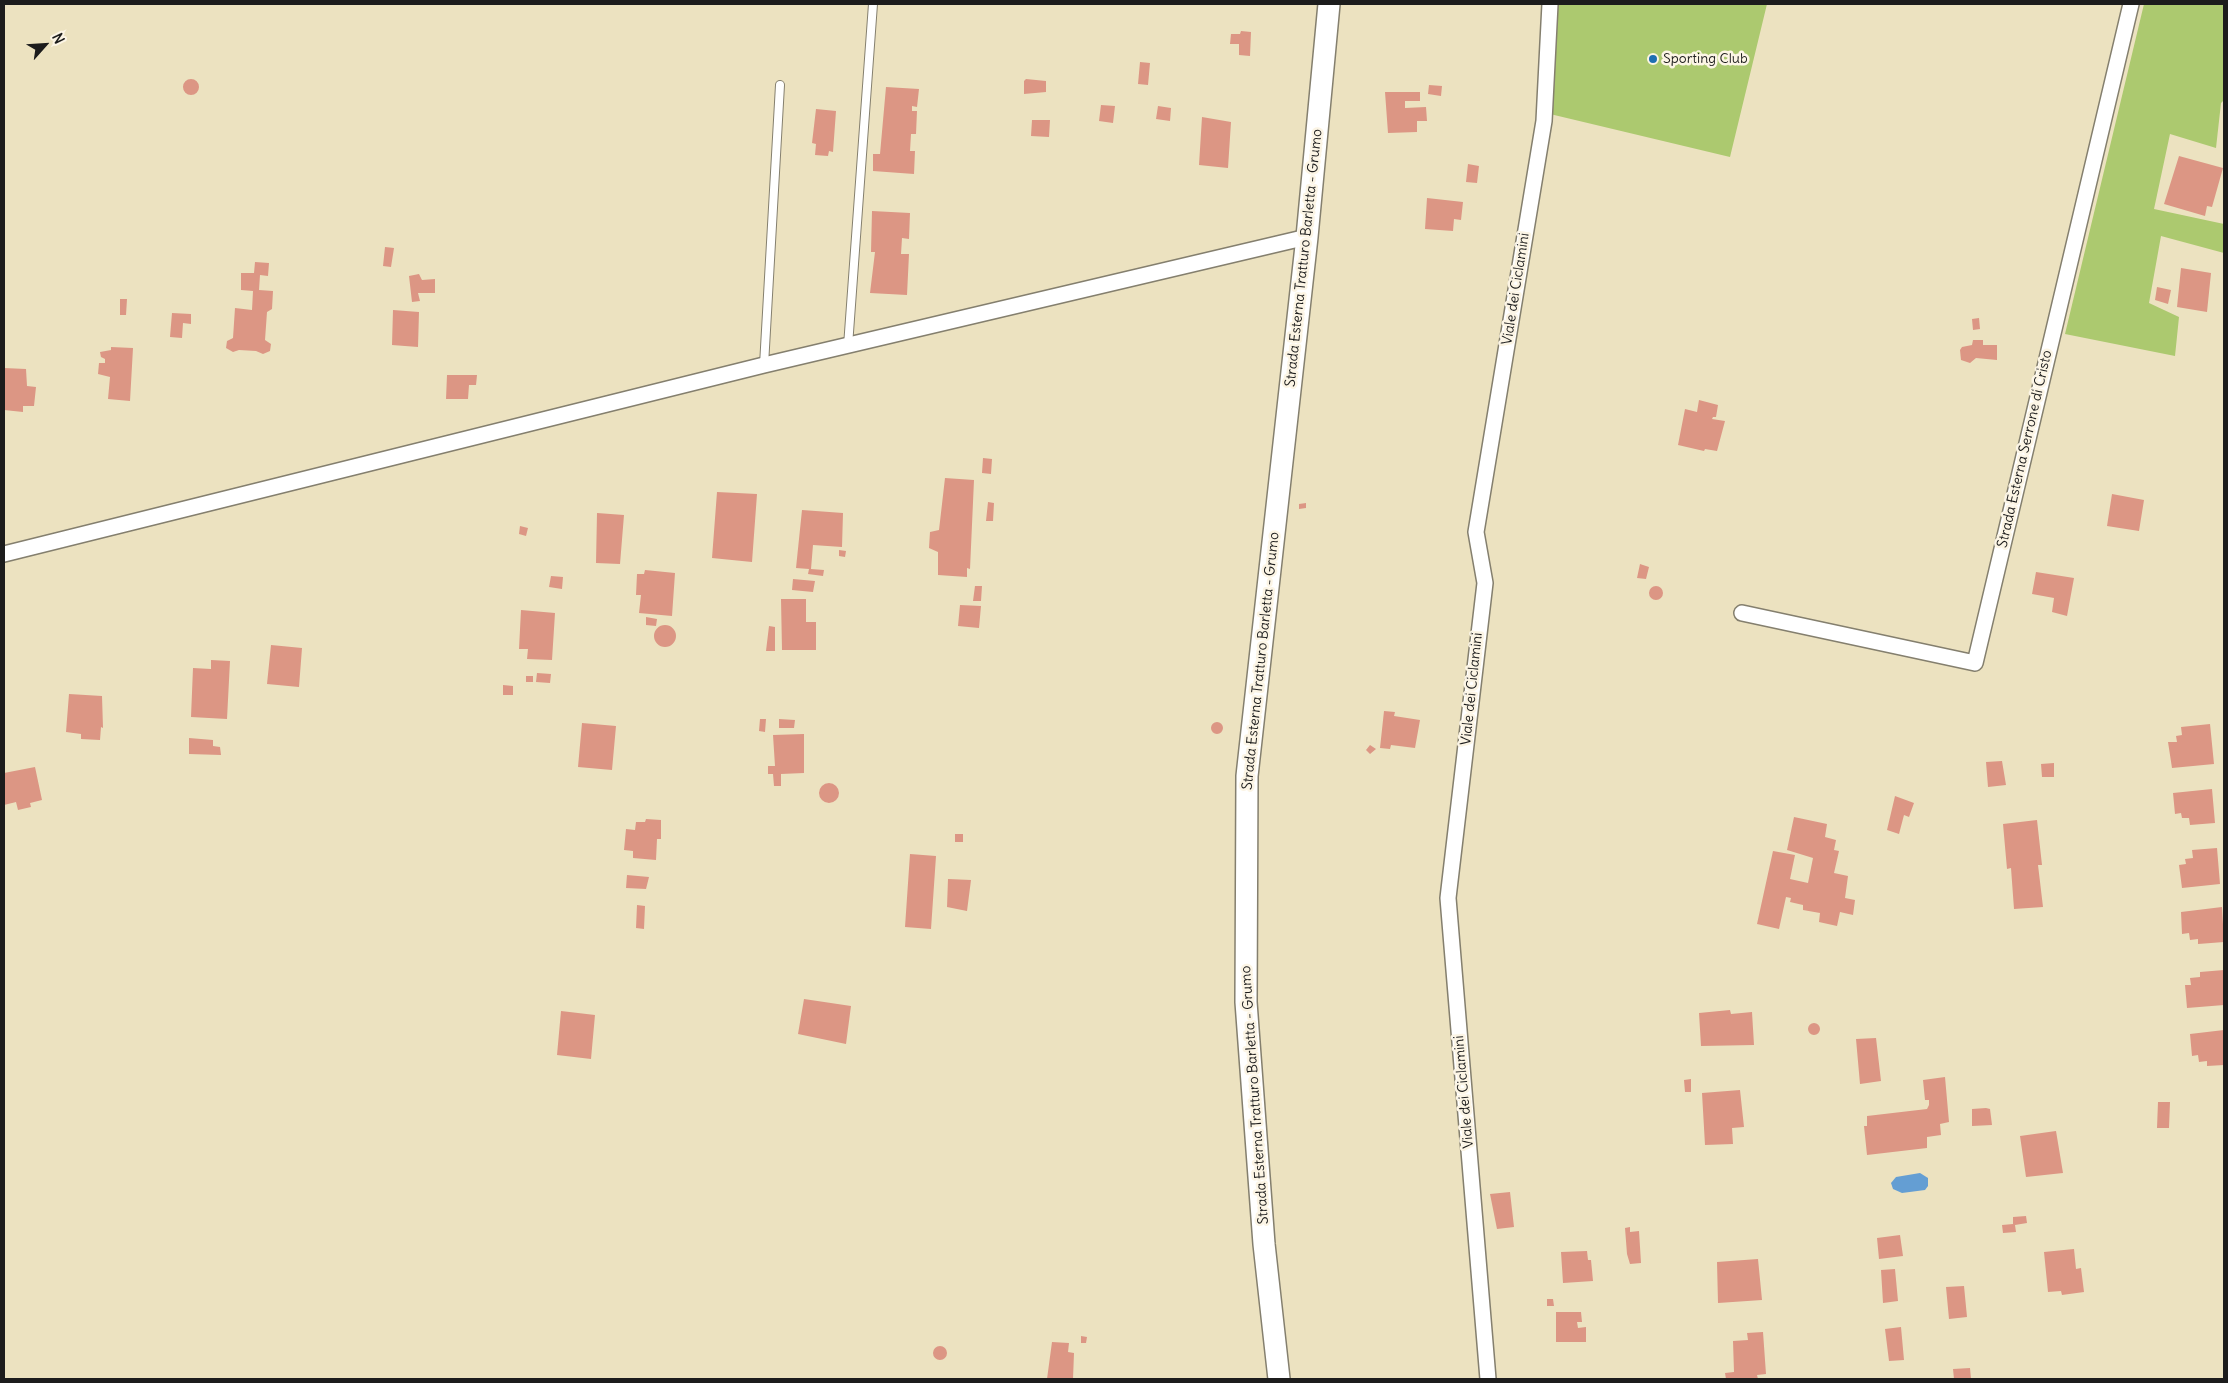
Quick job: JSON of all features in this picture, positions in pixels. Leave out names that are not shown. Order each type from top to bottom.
[{"type":"street","name":"Strada Esterna Tratturo Barletta - Grumo","points":[[1279,1379],[1264,1244],[1246,1002],[1247,776],[1308,237],[1329,4]]},
{"type":"street","name":"Viale dei Ciclamini","points":[[1488,1379],[1448,898],[1485,583],[1476,532],[1544,121],[1550,4]]},
{"type":"street","name":"Strada Esterna Serrone di Cristo","points":[[1742,613],[1975,663],[2131,4]]},
{"type":"street","points":[[4,554],[764,365],[848,347],[1308,237]]},
{"type":"lane","points":[[848,347],[874,4]]},
{"type":"lane","points":[[764,365],[780,85]]},
{"type":"green space","name":"Sporting Club","points":[[1556,4],[1767,4],[1730,157],[1550,114]]},
{"type":"green space","points":[[2144,4],[2224,4],[2224,100],[2221,103],[2216,148],[2170,134],[2154,209],[2224,224],[2224,253],[2161,236],[2149,303],[2179,317],[2175,356],[2065,334]]},
{"type":"water","points":[[1920,1173],[1928,1178],[1928,1186],[1925,1190],[1902,1193],[1893,1189],[1891,1183],[1896,1177]]},
{"type":"building","points":[[1241,31],[1251,32],[1250,56],[1239,55],[1239,44],[1230,44],[1231,34],[1240,34]]},
{"type":"building","points":[[1140,62],[1150,63],[1148,85],[1138,84]]},
{"type":"building","points":[[191,79],[197,81],[199,87],[197,93],[191,95],[185,93],[183,87],[185,81]]},
{"type":"building","points":[[1026,79],[1046,81],[1046,92],[1024,94],[1024,81]]},
{"type":"building","points":[[1429,85],[1442,86],[1441,96],[1428,94]]},
{"type":"building","points":[[886,87],[919,89],[917,107],[912,106],[912,111],[917,111],[916,134],[911,134],[910,151],[915,151],[914,174],[873,171],[873,154],[880,154]]},
{"type":"building","points":[[1385,92],[1420,92],[1420,101],[1405,101],[1405,108],[1426,107],[1427,121],[1417,121],[1417,132],[1388,133]]},
{"type":"building","points":[[1101,105],[1115,106],[1113,123],[1099,121]]},
{"type":"building","points":[[1158,106],[1171,108],[1170,121],[1156,119]]},
{"type":"building","points":[[816,109],[836,111],[833,152],[829,151],[828,156],[815,155],[816,144],[812,143]]},
{"type":"building","points":[[1202,117],[1231,122],[1228,168],[1199,165]]},
{"type":"building","points":[[1032,120],[1050,120],[1049,137],[1031,136]]},
{"type":"building","points":[[2179,156],[2223,168],[2212,207],[2207,206],[2205,216],[2164,204]]},
{"type":"building","points":[[1468,164],[1479,166],[1477,183],[1466,182]]},
{"type":"building","points":[[1427,198],[1463,202],[1461,220],[1454,219],[1453,231],[1425,229]]},
{"type":"building","points":[[872,211],[910,213],[909,239],[902,238],[901,254],[909,254],[907,295],[870,293],[875,252],[871,252]]},
{"type":"building","points":[[385,247],[394,248],[391,267],[383,266]]},
{"type":"building","points":[[255,262],[269,263],[268,276],[260,275],[259,290],[273,291],[272,309],[267,312],[265,340],[271,344],[270,351],[263,354],[256,351],[239,350],[233,352],[226,348],[227,341],[233,338],[235,308],[252,310],[253,291],[241,290],[241,273],[254,273]]},
{"type":"building","points":[[2181,268],[2211,273],[2207,312],[2177,307]]},
{"type":"building","points":[[419,274],[422,280],[435,279],[435,293],[418,293],[420,301],[412,302],[409,276]]},
{"type":"building","points":[[2157,287],[2171,290],[2168,304],[2155,300]]},
{"type":"building","points":[[120,299],[127,299],[126,315],[120,315]]},
{"type":"building","points":[[393,310],[419,312],[418,347],[392,345]]},
{"type":"building","points":[[172,313],[191,314],[191,324],[183,323],[182,338],[170,337]]},
{"type":"building","points":[[1979,318],[1980,329],[1973,330],[1972,319]]},
{"type":"building","points":[[1973,340],[1983,340],[1983,345],[1997,345],[1997,360],[1976,358],[1970,363],[1961,360],[1960,350],[1962,347],[1972,345]]},
{"type":"building","points":[[111,347],[133,348],[130,401],[108,399],[110,377],[98,374],[99,363],[105,363],[105,359],[101,357],[100,352],[111,350]]},
{"type":"building","points":[[4,368],[26,369],[27,386],[36,387],[34,406],[23,406],[23,412],[4,410]]},
{"type":"building","points":[[447,375],[477,375],[476,385],[469,385],[468,399],[446,399]]},
{"type":"building","points":[[1699,400],[1718,405],[1716,417],[1712,419],[1725,421],[1717,451],[1705,449],[1704,451],[1678,445],[1685,409],[1697,412]]},
{"type":"building","points":[[983,458],[992,459],[991,474],[982,473]]},
{"type":"building","points":[[945,478],[974,480],[970,569],[967,568],[967,577],[938,575],[938,552],[929,548],[930,532],[939,530]]},
{"type":"building","points":[[717,492],[757,494],[752,562],[712,558]]},
{"type":"building","points":[[2112,494],[2144,500],[2139,531],[2107,526]]},
{"type":"building","points":[[988,502],[994,503],[993,521],[986,521]]},
{"type":"building","points":[[1306,503],[1306,508],[1299,509],[1299,504]]},
{"type":"building","points":[[802,510],[843,513],[842,547],[813,545],[811,569],[824,570],[823,576],[808,574],[809,569],[796,568]]},
{"type":"building","points":[[597,513],[624,515],[620,564],[596,563]]},
{"type":"building","points":[[520,526],[528,528],[526,536],[519,534]]},
{"type":"building","points":[[839,550],[846,551],[845,557],[839,556]]},
{"type":"building","points":[[1640,564],[1649,567],[1646,579],[1637,578]]},
{"type":"building","points":[[645,570],[675,573],[672,616],[639,613],[641,595],[636,595],[637,574],[644,574]]},
{"type":"building","points":[[2036,572],[2074,578],[2067,616],[2052,612],[2054,598],[2032,594]]},
{"type":"building","points":[[551,576],[563,577],[562,589],[549,587]]},
{"type":"building","points":[[793,579],[815,581],[813,592],[792,590]]},
{"type":"building","points":[[975,586],[982,586],[981,601],[973,601]]},
{"type":"building","points":[[1653,586],[1659,586],[1663,593],[1659,600],[1653,600],[1649,596],[1649,590]]},
{"type":"building","points":[[781,599],[806,599],[806,622],[816,622],[816,650],[782,650]]},
{"type":"building","points":[[960,605],[981,606],[979,628],[958,626]]},
{"type":"building","points":[[521,610],[555,613],[552,660],[527,659],[528,649],[519,649]]},
{"type":"building","points":[[646,617],[657,619],[656,626],[646,625]]},
{"type":"building","points":[[665,625],[673,628],[676,636],[673,644],[665,647],[657,644],[654,636],[657,628]]},
{"type":"building","points":[[769,626],[775,627],[775,651],[766,651]]},
{"type":"building","points":[[271,645],[302,648],[299,687],[267,684]]},
{"type":"building","points":[[211,660],[230,661],[227,719],[191,717],[193,668],[211,669]]},
{"type":"building","points":[[537,673],[551,674],[550,683],[536,682]]},
{"type":"building","points":[[526,676],[533,676],[533,682],[526,682]]},
{"type":"building","points":[[503,685],[513,686],[513,695],[503,695]]},
{"type":"building","points":[[69,694],[102,696],[103,728],[101,727],[100,740],[81,739],[81,734],[66,732]]},
{"type":"building","points":[[1384,711],[1395,712],[1394,716],[1420,720],[1415,748],[1391,745],[1390,749],[1380,748]]},
{"type":"building","points":[[760,719],[766,719],[765,732],[759,731]]},
{"type":"building","points":[[779,719],[795,720],[794,728],[779,728]]},
{"type":"building","points":[[1219,722],[1222,723],[1222,733],[1215,734],[1212,733],[1211,726],[1212,723]]},
{"type":"building","points":[[582,723],[616,726],[612,770],[578,767]]},
{"type":"building","points":[[2210,724],[2214,764],[2172,768],[2168,742],[2177,742],[2176,736],[2182,735],[2181,727]]},
{"type":"building","points":[[804,734],[804,773],[781,774],[781,786],[774,786],[773,774],[768,774],[768,766],[775,766],[773,735]]},
{"type":"building","points":[[189,738],[213,740],[213,746],[220,747],[221,755],[189,754]]},
{"type":"building","points":[[1370,745],[1376,749],[1370,754],[1366,750]]},
{"type":"building","points":[[2002,761],[2006,785],[1988,787],[1986,762]]},
{"type":"building","points":[[2054,763],[2054,777],[2042,777],[2041,764]]},
{"type":"building","points":[[35,767],[42,800],[30,803],[31,807],[18,810],[16,802],[4,805],[4,773]]},
{"type":"building","points":[[825,783],[833,783],[839,789],[839,797],[833,803],[825,803],[819,797],[819,789]]},
{"type":"building","points":[[2212,789],[2215,823],[2190,825],[2189,818],[2182,818],[2181,813],[2175,814],[2173,793]]},
{"type":"building","points":[[1895,796],[1914,803],[1909,817],[1904,815],[1899,834],[1887,830]]},
{"type":"building","points":[[1794,817],[1827,824],[1825,837],[1836,840],[1834,850],[1839,851],[1834,873],[1848,876],[1845,898],[1855,900],[1853,915],[1840,912],[1837,926],[1819,922],[1820,913],[1803,910],[1803,905],[1790,902],[1791,898],[1786,897],[1779,929],[1757,924],[1773,851],[1795,855],[1790,879],[1808,883],[1813,858],[1787,850]]},
{"type":"building","points":[[646,819],[661,820],[661,839],[657,839],[656,860],[633,858],[633,851],[624,850],[626,829],[635,830],[636,822],[645,822]]},
{"type":"building","points":[[2037,820],[2042,865],[2038,865],[2043,907],[2014,909],[2011,868],[2007,869],[2003,824]]},
{"type":"building","points":[[955,834],[963,834],[963,842],[955,842]]},
{"type":"building","points":[[2217,848],[2220,884],[2182,888],[2179,865],[2186,864],[2185,859],[2193,858],[2192,850]]},
{"type":"building","points":[[910,854],[936,856],[931,929],[905,927]]},
{"type":"building","points":[[627,875],[649,877],[646,889],[626,888]]},
{"type":"building","points":[[948,879],[971,880],[967,911],[947,907]]},
{"type":"building","points":[[637,905],[645,906],[644,929],[636,928]]},
{"type":"building","points":[[2222,907],[2224,942],[2198,944],[2198,939],[2190,940],[2189,933],[2182,934],[2181,912]]},
{"type":"building","points":[[2224,970],[2224,1005],[2187,1008],[2185,985],[2191,985],[2190,978],[2200,977],[2200,972]]},
{"type":"building","points":[[804,999],[851,1006],[846,1044],[798,1034]]},
{"type":"building","points":[[1730,1010],[1731,1014],[1752,1012],[1754,1045],[1701,1046],[1699,1013]]},
{"type":"building","points":[[561,1011],[595,1015],[591,1059],[557,1055]]},
{"type":"building","points":[[1816,1023],[1819,1024],[1819,1034],[1812,1035],[1809,1034],[1808,1027],[1809,1024]]},
{"type":"building","points":[[2224,1030],[2224,1065],[2207,1066],[2207,1061],[2199,1062],[2198,1055],[2192,1056],[2190,1034]]},
{"type":"building","points":[[1876,1038],[1881,1081],[1860,1084],[1856,1039]]},
{"type":"building","points":[[1945,1077],[1949,1122],[1940,1124],[1941,1135],[1927,1137],[1927,1148],[1867,1155],[1864,1126],[1867,1126],[1867,1116],[1927,1109],[1929,1100],[1925,1100],[1923,1080]]},
{"type":"building","points":[[1691,1079],[1691,1092],[1685,1092],[1684,1080]]},
{"type":"building","points":[[1740,1090],[1744,1127],[1732,1128],[1733,1144],[1705,1145],[1702,1093]]},
{"type":"building","points":[[2158,1102],[2170,1102],[2169,1128],[2157,1128]]},
{"type":"building","points":[[1972,1109],[1990,1109],[1992,1125],[1972,1126]]},
{"type":"building","points":[[2056,1131],[2063,1173],[2026,1177],[2020,1136]]},
{"type":"building","points":[[1510,1192],[1514,1227],[1497,1229],[1490,1194]]},
{"type":"building","points":[[2026,1216],[2027,1223],[2015,1225],[2016,1232],[2003,1233],[2002,1225],[2013,1224],[2013,1217]]},
{"type":"building","points":[[1630,1227],[1630,1232],[1639,1231],[1641,1263],[1630,1264],[1627,1254],[1625,1228]]},
{"type":"building","points":[[1900,1235],[1903,1256],[1879,1259],[1877,1238]]},
{"type":"building","points":[[2074,1249],[2076,1269],[2081,1268],[2084,1292],[2062,1295],[2061,1291],[2048,1292],[2044,1252]]},
{"type":"building","points":[[1587,1251],[1588,1260],[1591,1260],[1593,1281],[1563,1283],[1561,1252]]},
{"type":"building","points":[[1758,1259],[1762,1300],[1718,1303],[1717,1262]]},
{"type":"building","points":[[1895,1269],[1898,1301],[1883,1303],[1881,1270]]},
{"type":"building","points":[[1964,1286],[1967,1317],[1949,1319],[1946,1287]]},
{"type":"building","points":[[1547,1299],[1553,1299],[1554,1306],[1547,1306]]},
{"type":"building","points":[[1556,1312],[1581,1312],[1582,1322],[1577,1322],[1578,1328],[1586,1327],[1586,1342],[1556,1342]]},
{"type":"building","points":[[1901,1327],[1904,1360],[1889,1361],[1885,1329]]},
{"type":"building","points":[[1763,1332],[1766,1374],[1757,1375],[1758,1379],[1726,1379],[1725,1373],[1734,1372],[1733,1341],[1748,1340],[1747,1333]]},
{"type":"building","points":[[1081,1336],[1087,1337],[1086,1343],[1081,1343]]},
{"type":"building","points":[[1052,1342],[1069,1343],[1068,1352],[1074,1353],[1073,1379],[1047,1379]]},
{"type":"building","points":[[937,1346],[943,1346],[947,1353],[943,1360],[937,1360],[933,1356],[933,1350]]},
{"type":"building","points":[[1970,1368],[1971,1379],[1954,1379],[1953,1369]]},
{"type":"place","name":"Sporting Club","points":[[1653,59]]}]
